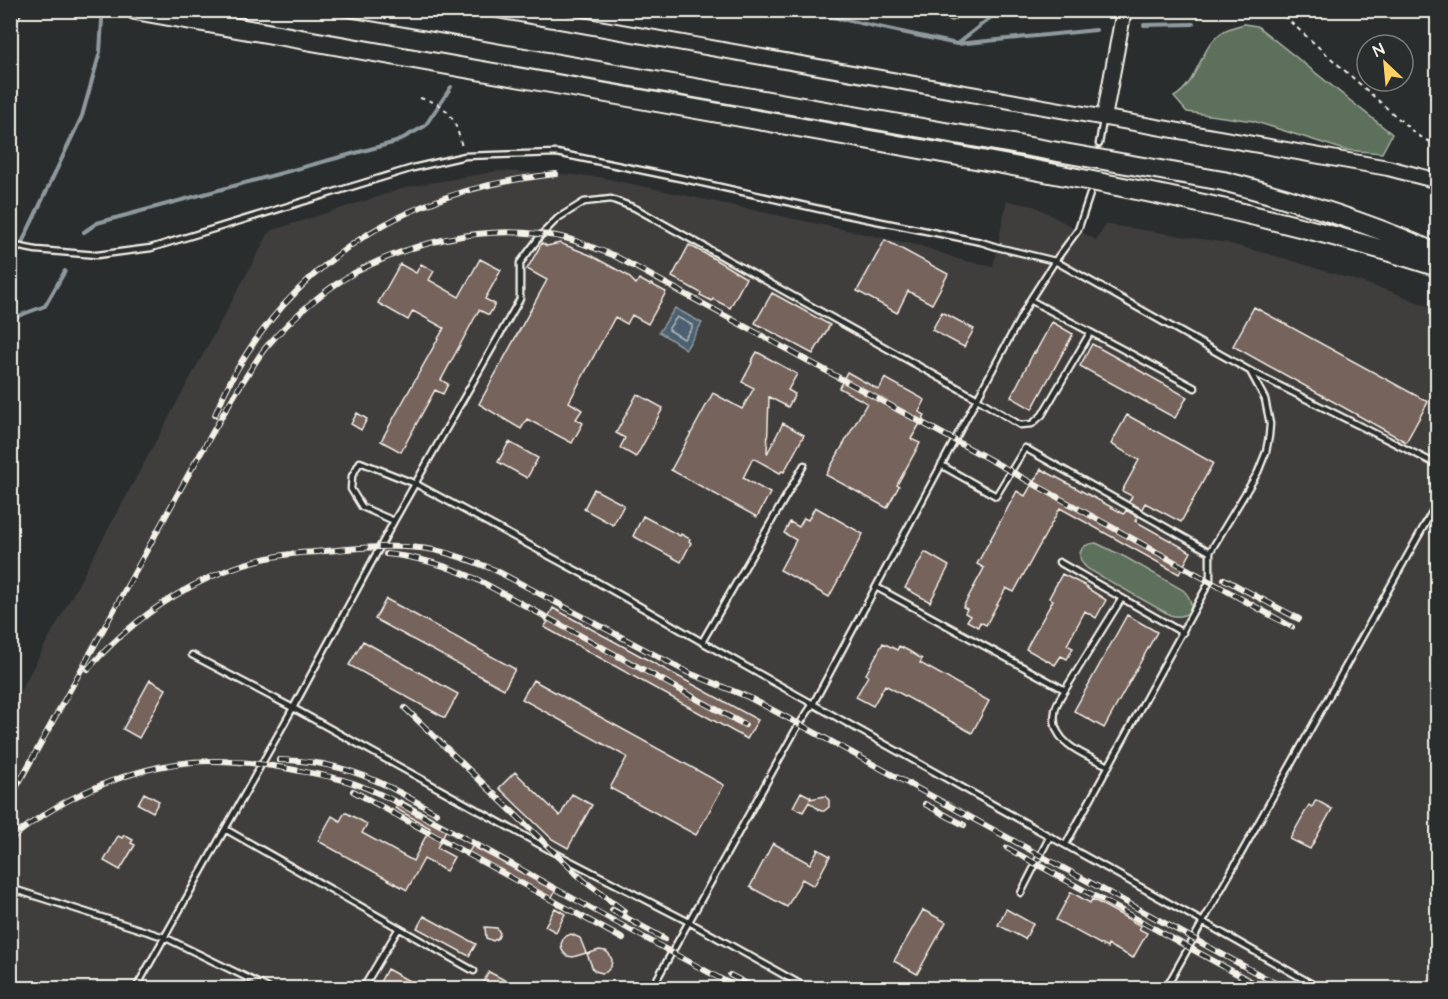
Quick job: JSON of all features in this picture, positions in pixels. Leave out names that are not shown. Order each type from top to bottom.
[{"type":"highway","points":[[135,10],[1110,184],[1243,212],[1363,243],[1437,267]]},
{"type":"highway","points":[[251,10],[1222,181],[1325,210],[1437,254]]},
{"type":"street","points":[[10,16],[14,10]]},
{"type":"street","points":[[497,10],[1388,168],[1437,181]]},
{"type":"street","points":[[1104,117],[1124,10]]},
{"type":"lane","points":[[1099,144],[1104,117]]},
{"type":"lane","points":[[10,245],[36,250],[97,255],[151,248],[413,168],[465,156],[557,153],[981,242],[1055,261],[1250,371],[1437,465]]},
{"type":"lane","points":[[652,988],[795,731],[813,704],[1030,300],[1078,230],[1090,194]]},
{"type":"lane","points":[[136,988],[293,708],[394,521],[520,299],[520,263],[541,235],[558,218],[584,202],[611,199],[634,208],[976,398],[1020,425],[1032,424],[1042,415],[1090,333]]},
{"type":"lane","points":[[1030,300],[1195,388]]},
{"type":"lane","points":[[1066,844],[1210,581],[1210,552],[1258,472],[1266,452],[1270,424],[1265,399],[1250,371]]},
{"type":"lane","points":[[941,465],[996,496],[1025,448],[1210,552]]},
{"type":"lane","points":[[394,521],[362,507],[351,489],[352,476],[360,462],[416,484],[592,579],[1319,988]]},
{"type":"lane","points":[[702,642],[804,465]]},
{"type":"lane","points":[[1166,988],[1437,501]]},
{"type":"lane","points":[[1059,562],[1183,633]]},
{"type":"lane","points":[[876,586],[1065,690]]},
{"type":"lane","points":[[1109,766],[1071,747],[1060,736],[1054,724],[1055,711],[1065,690],[1122,598]]},
{"type":"lane","points":[[192,655],[293,708],[555,853],[689,922],[807,988]]},
{"type":"lane","points":[[225,829],[474,971]]},
{"type":"lane","points":[[1021,893],[1050,836]]},
{"type":"lane","points":[[10,888],[164,937],[268,988]]},
{"type":"lane","points":[[363,988],[399,928]]},
{"type":"path","points":[[1276,10],[1417,135],[1437,146]]},
{"type":"path","points":[[10,31],[18,33]]},
{"type":"path","points":[[420,98],[439,105],[451,115],[458,129],[465,156]]},
{"type":"shaded area","points":[[498,171],[599,177],[921,246],[961,260],[993,267],[1007,201],[1034,206],[1096,240],[1106,225],[1110,225],[1227,243],[1393,292],[1437,310],[1437,988],[11,988],[11,712],[270,231],[408,187]]},
{"type":"green space","points":[[964,10],[953,21],[888,11]]},
{"type":"green space","points":[[1244,24],[1257,26],[1392,134],[1382,153],[1345,150],[1253,121],[1187,112],[1174,97],[1189,82],[1210,44],[1217,36],[1228,29]]},
{"type":"green space","points":[[1096,543],[1183,590],[1188,595],[1190,610],[1183,616],[1170,615],[1088,569],[1081,560],[1080,552],[1085,546]]},
{"type":"water","points":[[675,308],[702,323],[686,349],[659,332]]},
{"type":"building","points":[[885,240],[948,274],[932,304],[908,291],[897,313],[857,291]]},
{"type":"building","points":[[542,243],[547,246],[560,243],[590,255],[627,275],[636,284],[639,279],[666,292],[648,324],[632,315],[627,324],[615,317],[569,402],[582,410],[576,419],[583,423],[572,443],[527,419],[521,429],[479,404],[547,280],[527,269]]},
{"type":"building","points":[[689,245],[746,278],[730,308],[700,295],[701,293],[672,277]]},
{"type":"building","points":[[480,259],[501,270],[485,299],[495,304],[489,315],[479,310],[441,380],[448,384],[443,394],[435,390],[401,452],[381,441],[444,328],[413,311],[408,320],[378,303],[400,264],[416,273],[421,264],[434,271],[429,280],[459,297]]},
{"type":"building","points":[[772,293],[830,325],[813,354],[755,323]]},
{"type":"building","points":[[1254,307],[1428,402],[1406,442],[1233,346]]},
{"type":"building","points":[[942,312],[974,329],[964,347],[932,330]]},
{"type":"building","points":[[1052,322],[1073,334],[1032,409],[1011,397]]},
{"type":"building","points":[[1092,344],[1187,397],[1175,418],[1080,366]]},
{"type":"building","points":[[757,352],[797,374],[788,390],[795,394],[788,407],[769,397],[767,454],[783,423],[804,435],[784,472],[780,473],[753,458],[743,478],[770,493],[757,517],[671,470],[713,393],[742,409],[754,388],[742,382]]},
{"type":"building","points":[[847,372],[879,390],[885,378],[925,400],[919,412],[925,415],[911,439],[920,443],[887,508],[826,475],[867,403],[839,388]]},
{"type":"building","points":[[637,394],[663,408],[636,457],[620,448],[625,438],[616,433]]},
{"type":"building","points":[[357,413],[367,419],[361,430],[351,424]]},
{"type":"building","points":[[1127,415],[1213,463],[1181,522],[1145,503],[1142,509],[1129,502],[1132,496],[1122,491],[1139,460],[1111,444]]},
{"type":"building","points":[[509,442],[538,458],[527,478],[498,462]]},
{"type":"building","points":[[1041,469],[1124,514],[1126,510],[1138,517],[1135,521],[1191,552],[1179,574],[1060,508],[1014,592],[1006,588],[986,625],[980,622],[978,627],[967,621],[970,616],[965,613],[967,609],[963,607],[984,568],[977,564],[1017,491],[1025,496]]},
{"type":"building","points":[[594,489],[624,505],[613,525],[584,509]]},
{"type":"building","points":[[815,507],[863,534],[829,597],[780,570],[796,540],[784,533],[790,522],[799,527],[804,518],[808,520]]},
{"type":"building","points":[[643,516],[690,539],[691,543],[681,562],[633,536]]},
{"type":"building","points":[[925,552],[949,566],[930,602],[905,588]]},
{"type":"building","points":[[1062,574],[1088,587],[1106,600],[1096,618],[1085,611],[1067,645],[1073,648],[1067,659],[1061,656],[1055,665],[1026,649],[1053,600],[1049,598]]},
{"type":"building","points":[[386,599],[515,669],[504,689],[375,619]]},
{"type":"building","points":[[553,608],[758,720],[747,739],[544,627]]},
{"type":"building","points":[[1127,615],[1157,632],[1104,728],[1074,711]]},
{"type":"building","points":[[363,641],[458,694],[445,718],[349,665]]},
{"type":"building","points":[[883,643],[897,650],[899,646],[909,651],[922,659],[920,663],[989,701],[972,733],[885,685],[873,706],[856,697]]},
{"type":"building","points":[[150,680],[166,689],[139,738],[123,729]]},
{"type":"building","points":[[533,680],[724,785],[696,835],[610,788],[627,757],[522,699]]},
{"type":"building","points":[[515,772],[560,816],[572,794],[592,805],[568,848],[552,839],[499,788]]},
{"type":"building","points":[[801,792],[811,797],[810,799],[825,796],[829,800],[829,807],[821,811],[809,802],[803,812],[793,807]]},
{"type":"building","points":[[144,793],[159,801],[153,812],[138,804]]},
{"type":"building","points":[[400,800],[448,826],[437,848],[454,857],[446,871],[424,859],[407,890],[318,841],[332,816],[340,821],[345,812],[367,824],[362,833],[413,861],[430,828],[395,808]]},
{"type":"building","points":[[1316,800],[1332,809],[1310,849],[1290,839],[1309,805],[1312,807]]},
{"type":"building","points":[[124,835],[133,840],[131,843],[135,845],[120,870],[104,861],[118,836],[122,838]]},
{"type":"building","points":[[773,843],[810,864],[818,849],[830,856],[814,886],[802,879],[787,907],[750,887]]},
{"type":"building","points":[[472,846],[555,891],[551,899],[468,854]]},
{"type":"building","points":[[1071,892],[1090,903],[1092,899],[1141,926],[1139,929],[1147,933],[1133,958],[1108,945],[1107,948],[1056,920]]},
{"type":"building","points":[[555,908],[565,914],[556,932],[545,926]]},
{"type":"building","points":[[1006,909],[1033,924],[1025,939],[998,925]]},
{"type":"building","points":[[923,910],[946,922],[917,974],[894,961]]},
{"type":"building","points":[[424,916],[476,944],[469,956],[417,928]]},
{"type":"building","points":[[485,927],[497,928],[500,933],[498,938],[493,941],[486,938]]},
{"type":"building","points":[[571,934],[580,938],[586,953],[573,957],[564,953],[561,944],[564,937]]},
{"type":"building","points":[[599,950],[606,951],[612,960],[611,967],[602,973],[593,969],[587,954]]},
{"type":"building","points":[[387,969],[422,988],[388,988],[379,984]]},
{"type":"building","points":[[489,972],[520,988],[480,988]]},
{"type":"waterway","points":[[800,10],[957,44],[1096,30]]},
{"type":"waterway","points":[[958,43],[1000,10]]},
{"type":"waterway","points":[[10,268],[82,116],[100,52],[102,20]]},
{"type":"waterway","points":[[1144,25],[1193,24]]},
{"type":"waterway","points":[[84,232],[97,223],[396,142],[425,126],[451,87]]},
{"type":"waterway","points":[[10,319],[45,306],[65,271]]},
{"type":"railway","points":[[215,415],[250,348],[273,318],[326,264],[356,242],[389,222],[455,194],[505,182],[556,174]]},
{"type":"railway","points":[[193,467],[236,393],[265,349],[308,306],[342,280],[375,262],[398,253],[467,235],[515,232],[556,236],[613,255],[1292,627]]},
{"type":"railway","points":[[10,799],[197,459]]},
{"type":"railway","points":[[313,552],[373,547],[419,548],[450,554],[495,570],[689,673],[748,697],[799,724],[1284,988]]},
{"type":"railway","points":[[88,669],[136,623],[163,603],[192,586],[254,561],[320,552]]},
{"type":"railway","points":[[386,554],[433,563],[478,580],[745,725]]},
{"type":"railway","points":[[1224,579],[1299,619]]},
{"type":"railway","points":[[405,708],[583,880],[624,911]]},
{"type":"railway","points":[[279,760],[315,763],[351,771],[390,787],[436,813]]},
{"type":"railway","points":[[10,840],[31,823],[79,795],[106,783],[160,767],[214,761],[236,762],[268,765],[325,776],[358,785],[393,800],[738,988]]},
{"type":"railway","points":[[353,791],[623,939]]},
{"type":"railway","points":[[925,804],[964,825]]},
{"type":"railway","points":[[1007,848],[1263,988]]},
{"type":"railway","points":[[612,910],[665,939]]},
{"type":"railway","points":[[730,975],[755,988]]}]
